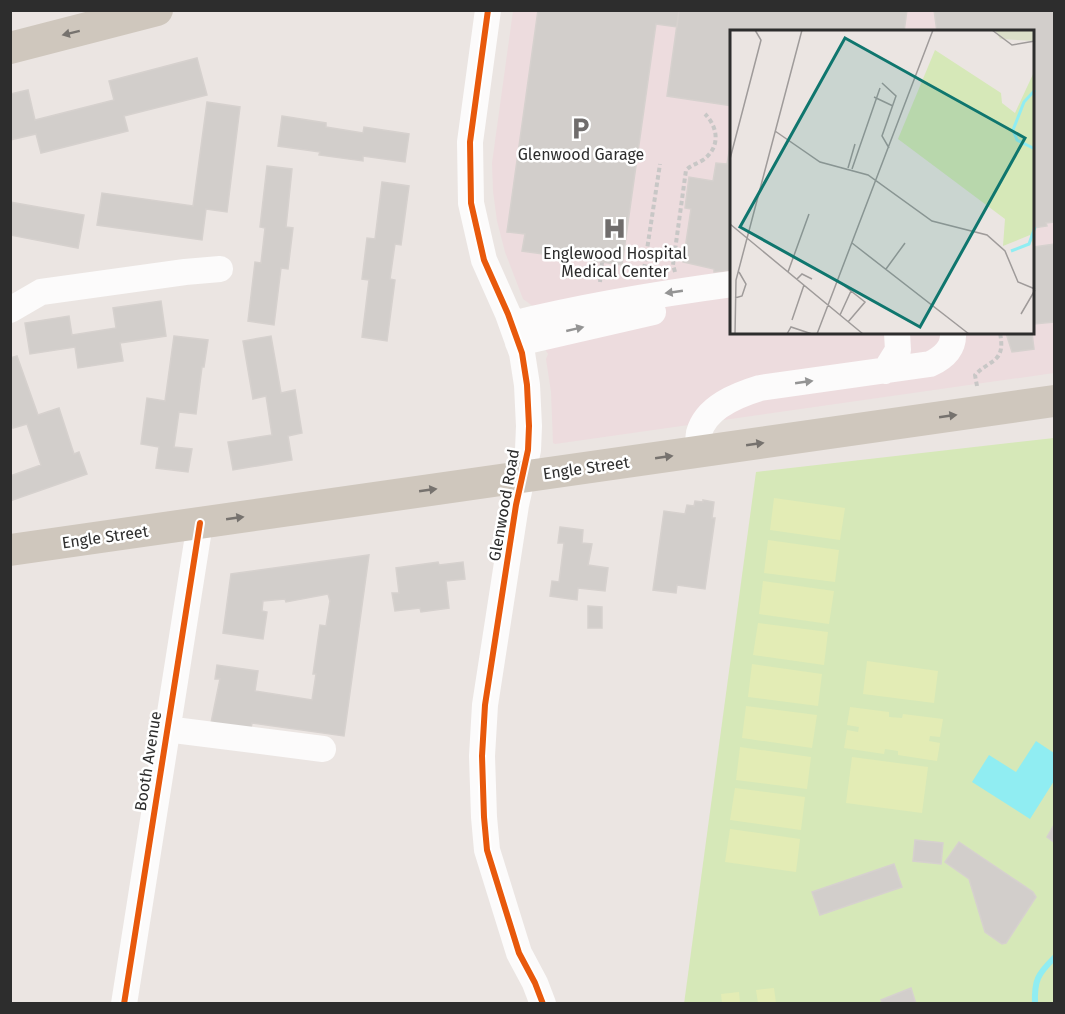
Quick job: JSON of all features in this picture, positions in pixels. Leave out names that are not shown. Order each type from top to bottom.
[{"type":"main road","points":[[10,48],[157,10]]},
{"type":"main road","name":"Engle Street","points":[[10,550],[1054,401]]},
{"type":"street","name":"Glenwood Road","points":[[488,10],[470,142],[470,191],[481,251],[515,334],[524,363],[529,397],[529,441],[516,505],[485,705],[482,756],[484,817],[488,850],[519,953],[543,1004]]},
{"type":"street","points":[[10,310],[41,292],[220,269]]},
{"type":"street","points":[[515,334],[568,311],[658,294],[730,284]]},
{"type":"street","points":[[515,334],[730,301]]},
{"type":"street","points":[[885,371],[898,350],[897,334]]},
{"type":"street","points":[[698,452],[699,433],[704,422],[712,412],[733,397],[760,388],[930,364],[939,360],[951,346],[952,334]]},
{"type":"street","name":"Booth Avenue","points":[[124,1004],[200,523]]},
{"type":"street","points":[[166,729],[322,749]]},
{"type":"path","points":[[680,278],[674,272],[673,265],[686,173],[688,168],[702,161],[710,153],[716,140],[714,127],[705,114]]},
{"type":"path","points":[[642,281],[660,164]]},
{"type":"path","points":[[599,288],[602,262]]},
{"type":"path","points":[[977,386],[975,375],[994,362],[999,354],[1000,334]]},
{"type":"shaded area","name":"Englewood Hospital Medical Center","points":[[513,11],[1054,11],[1054,373],[555,444],[553,443],[551,392],[546,359],[548,354],[534,307],[523,299],[505,252],[497,221],[492,163]]},
{"type":"green space","points":[[1054,438],[1054,1003],[684,1004],[756,472]]},
{"type":"green space","points":[[774,498],[845,508],[840,540],[770,530]]},
{"type":"green space","points":[[768,540],[839,550],[835,582],[764,573]]},
{"type":"green space","points":[[763,581],[834,591],[829,624],[759,614]]},
{"type":"green space","points":[[758,623],[828,632],[824,665],[753,655]]},
{"type":"green space","points":[[867,661],[938,671],[934,703],[863,694]]},
{"type":"green space","points":[[752,664],[822,674],[818,706],[748,697]]},
{"type":"green space","points":[[746,706],[817,715],[812,748],[742,738]]},
{"type":"green space","points":[[850,707],[889,712],[889,717],[902,718],[903,714],[943,719],[940,737],[930,736],[929,741],[940,743],[937,761],[898,755],[898,751],[885,749],[884,754],[844,748],[847,730],[858,732],[859,727],[847,725]]},
{"type":"green space","points":[[740,747],[811,757],[807,789],[736,780]]},
{"type":"green space","points":[[852,757],[928,767],[922,813],[846,803]]},
{"type":"green space","points":[[735,788],[805,797],[801,830],[730,820]]},
{"type":"green space","points":[[730,829],[800,839],[796,872],[725,862]]},
{"type":"green space","points":[[774,988],[776,1003],[758,1003],[756,990]]},
{"type":"green space","points":[[739,992],[740,1003],[722,1003],[721,994]]},
{"type":"water","points":[[1036,741],[1054,753],[1054,781],[1030,819],[972,782],[989,755],[1016,772]]},
{"type":"building","name":"Glenwood Garage","points":[[538,10],[679,10],[677,27],[656,24],[622,265],[522,251],[525,234],[507,232]]},
{"type":"building","points":[[679,10],[907,10],[904,30],[730,30],[730,106],[667,96]]},
{"type":"building","points":[[934,10],[1054,10],[1054,222],[1035,228],[1035,30],[937,30]]},
{"type":"building","points":[[197,58],[207,95],[124,116],[128,131],[41,153],[36,134],[10,140],[10,94],[28,90],[35,120],[114,100],[109,81]]},
{"type":"building","points":[[207,102],[240,107],[227,212],[206,209],[202,240],[97,225],[102,193],[193,206]]},
{"type":"building","points":[[282,116],[326,123],[326,127],[363,133],[364,127],[409,134],[405,162],[363,156],[363,161],[278,146]]},
{"type":"building","points":[[730,146],[730,270],[714,272],[714,269],[683,262],[691,209],[685,208],[689,177],[713,181],[716,163],[727,164]]},
{"type":"building","points":[[267,166],[292,169],[286,227],[293,228],[288,269],[281,268],[274,325],[248,321],[255,262],[261,263],[265,228],[260,227]]},
{"type":"building","points":[[382,182],[409,186],[401,245],[395,244],[390,279],[395,280],[387,341],[362,337],[369,280],[362,279],[367,238],[375,239]]},
{"type":"building","points":[[10,202],[84,215],[78,248],[10,235]]},
{"type":"building","points":[[1054,244],[1054,322],[1035,324],[1035,247]]},
{"type":"building","points":[[161,301],[166,336],[120,343],[123,361],[78,368],[75,347],[30,354],[25,323],[69,316],[72,335],[116,328],[113,308]]},
{"type":"building","points":[[1006,334],[1032,334],[1034,349],[1012,352]]},
{"type":"building","points":[[174,336],[208,340],[196,414],[179,412],[174,447],[192,449],[188,472],[156,468],[159,447],[141,444],[147,398],[165,401]]},
{"type":"building","points":[[271,336],[281,393],[295,390],[302,433],[288,436],[292,460],[233,470],[228,442],[272,435],[266,396],[253,399],[243,341]]},
{"type":"building","points":[[17,356],[38,415],[59,408],[74,454],[79,452],[87,474],[10,501],[10,476],[41,465],[27,424],[13,428],[10,421],[10,358]]},
{"type":"building","points":[[703,500],[714,502],[712,518],[715,518],[705,589],[677,585],[676,593],[653,590],[664,511],[685,514],[687,505],[694,506],[695,501],[703,502]]},
{"type":"building","points":[[560,527],[583,530],[582,543],[592,544],[588,565],[608,568],[605,591],[578,588],[577,600],[550,596],[552,581],[559,582],[564,543],[558,543]]},
{"type":"building","points":[[369,555],[344,736],[252,723],[251,729],[211,723],[220,679],[215,679],[217,665],[258,671],[255,691],[312,700],[320,625],[326,626],[330,601],[328,594],[286,602],[285,599],[263,601],[262,611],[267,612],[263,639],[223,633],[231,574]]},
{"type":"building","points":[[438,562],[439,565],[463,562],[465,579],[446,581],[449,608],[421,612],[420,608],[395,611],[392,593],[399,593],[396,568]]},
{"type":"building","points":[[588,606],[602,607],[602,628],[588,628]]},
{"type":"building","points":[[1054,825],[1054,842],[1047,837]]},
{"type":"building","points":[[915,840],[943,843],[941,864],[913,861]]},
{"type":"building","points":[[959,842],[1033,892],[1036,897],[1006,943],[1002,944],[985,932],[969,879],[945,862]]},
{"type":"building","points":[[894,864],[902,887],[820,915],[812,892]]},
{"type":"building","points":[[911,988],[916,1004],[883,1004],[881,1000]]},
{"type":"waterway","points":[[1035,1004],[1038,978],[1054,958]]},
{"type":"cycle path","points":[[488,10],[470,142],[471,203],[484,260],[522,353],[527,385],[529,426],[528,450],[516,505],[485,705],[482,756],[484,817],[487,850],[519,953],[543,1004]]},
{"type":"cycle path","points":[[124,1004],[200,523]]},
{"type":"place","name":"Glenwood Garage","points":[[581,129]]},
{"type":"place","name":"Englewood Hospital Medical Center","points":[[615,228]]}]
